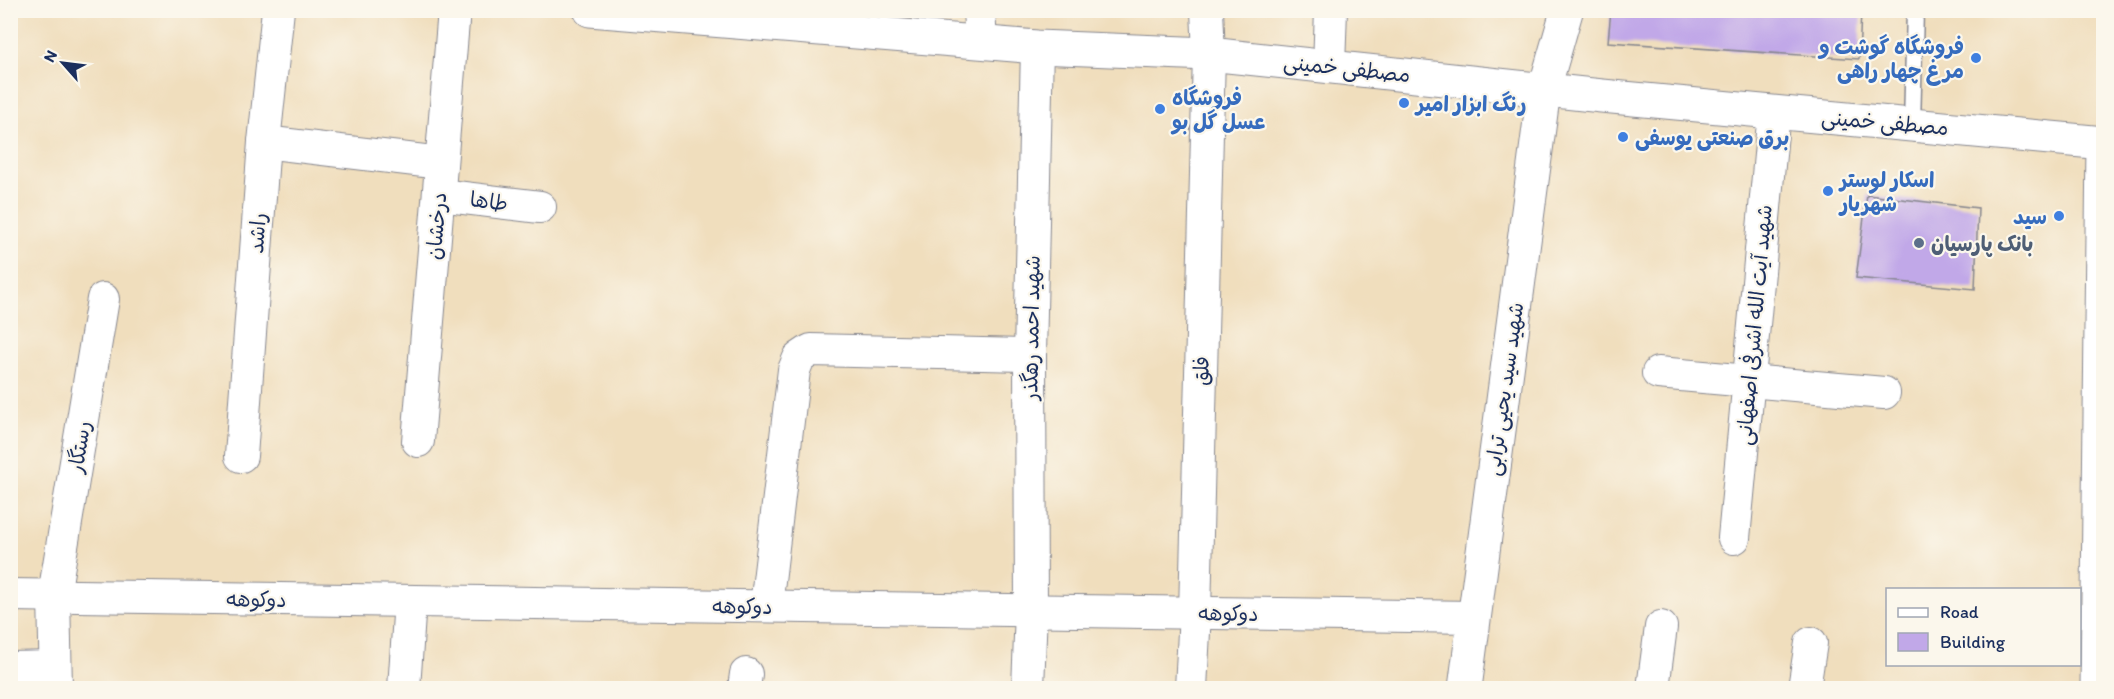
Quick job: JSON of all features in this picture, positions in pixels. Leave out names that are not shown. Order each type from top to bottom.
[{"type":"main road","name":"مصطفی خمینی","points":[[590,10],[980,26],[1036,46],[1209,54],[1544,90],[2103,143]]},
{"type":"main road","name":"شهید سید یحیی ترابی","points":[[1465,688],[1544,90]]},
{"type":"main road","points":[[2097,688],[2103,143]]},
{"type":"street","name":"راشد","points":[[241,456],[264,142],[278,10]]},
{"type":"street","name":"درخشان","points":[[418,441],[454,10]]},
{"type":"street","name":"فلق","points":[[1191,688],[1195,613],[1209,54],[1207,10]]},
{"type":"street","points":[[1329,66],[1331,10]]},
{"type":"street","points":[[1544,90],[1567,10]]},
{"type":"street","name":"شهید احمد رهگذر","points":[[1028,688],[1031,610],[1030,355],[1036,46]]},
{"type":"street","name":"شهید آیت الله اشرفی اصفهانی","points":[[1734,538],[1773,112]]},
{"type":"street","points":[[264,142],[441,163]]},
{"type":"street","name":"طاها","points":[[439,195],[540,207]]},
{"type":"street","name":"رستگار","points":[[55,678],[54,595],[103,299]]},
{"type":"street","points":[[766,606],[794,370],[799,358],[812,350],[1030,355]]},
{"type":"street","points":[[1658,373],[1884,393]]},
{"type":"street","name":"دوکوهه","points":[[10,595],[1474,617]]},
{"type":"street","points":[[404,688],[410,601]]},
{"type":"street","points":[[1653,688],[1661,627]]},
{"type":"street","points":[[1804,688],[1810,643]]},
{"type":"street","points":[[10,668],[55,678]]},
{"type":"lane","points":[[1912,125],[1915,10]]},
{"type":"building","points":[[1611,10],[1861,10],[1859,59],[1608,42]]},
{"type":"building","name":"بانک پارسیان","points":[[1867,195],[1978,208],[1975,289],[1856,278]]},
{"type":"place","name":"فروشگاه گوشت و مرغ چهار راهی","points":[[1976,58]]},
{"type":"place","name":"رنگ ابزار امیر","points":[[1404,103]]},
{"type":"place","name":"فروشگاه عسل گل بو","points":[[1160,109]]},
{"type":"place","name":"برق صنعتی یوسفی","points":[[1623,137]]},
{"type":"place","name":"اسکار لوستر شهریار","points":[[1828,191]]},
{"type":"place","name":"سید","points":[[2059,216]]},
{"type":"place","name":"بانک پارسیان","points":[[1919,243]]}]
